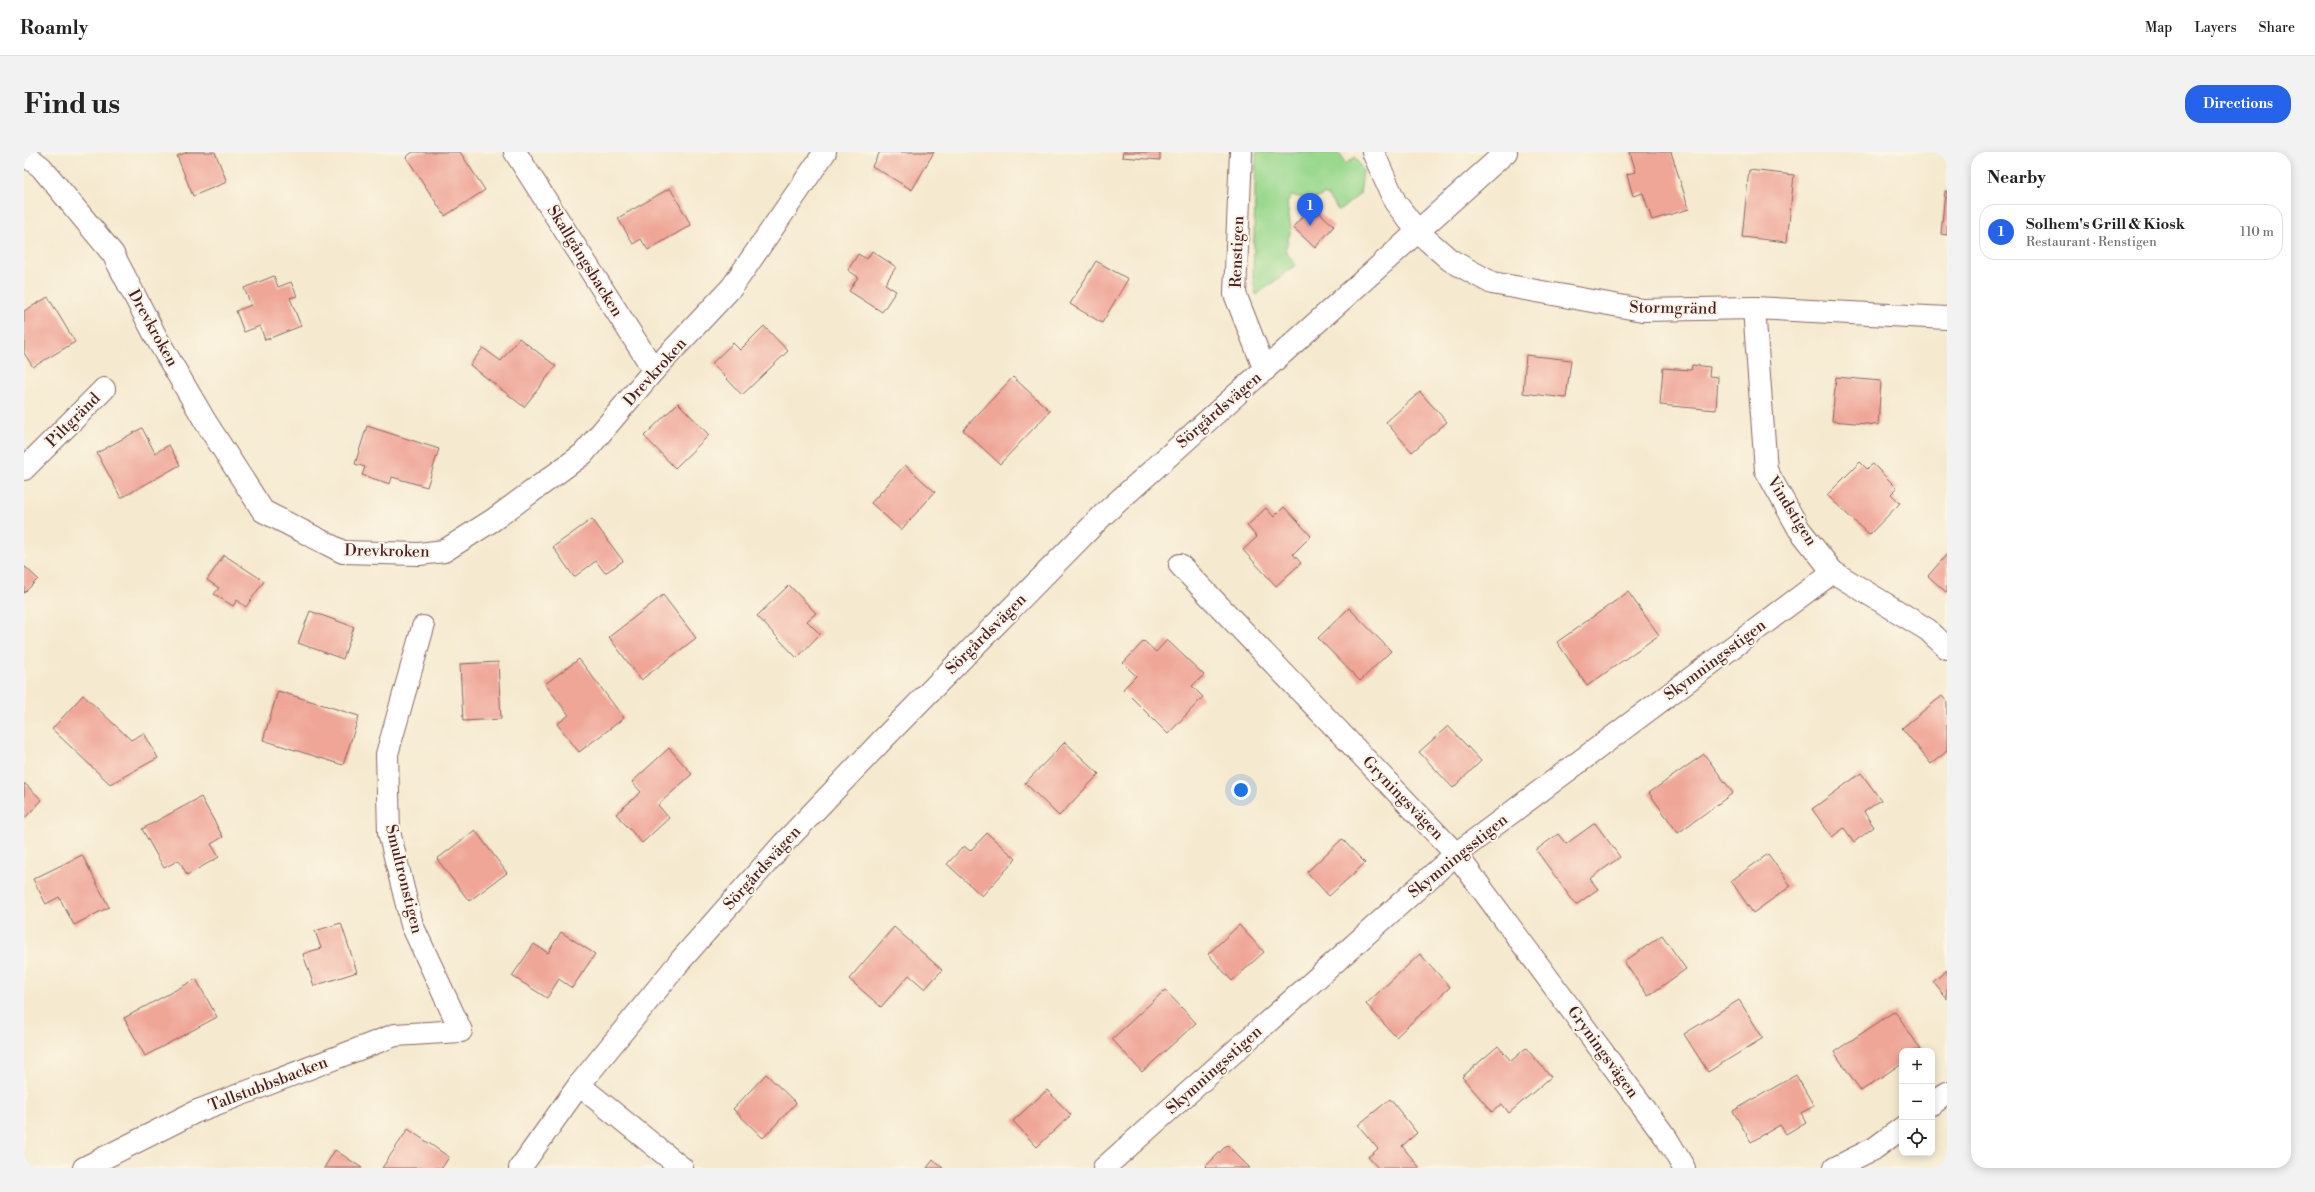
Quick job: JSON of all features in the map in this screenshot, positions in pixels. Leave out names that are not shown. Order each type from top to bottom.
[{"type":"street","name":"Skallgångsbacken","points":[[515,152],[654,370]]},
{"type":"street","name":"Drevkroken","points":[[24,154],[41,167],[113,254],[156,337],[206,421],[263,511],[343,552],[419,554],[444,551],[493,520],[583,454],[654,370],[732,287],[825,152]]},
{"type":"street","name":"Renstigen","points":[[1241,152],[1235,294],[1264,370]]},
{"type":"street","name":"Stormgränd","points":[[1373,152],[1395,202],[1418,232],[1450,260],[1492,283],[1642,310],[1754,308],[1947,318]]},
{"type":"street","name":"Sörgårdsvägen","points":[[520,1168],[578,1085],[691,948],[783,844],[882,739],[1104,514],[1506,152]]},
{"type":"street","name":"Vindstigen","points":[[1754,308],[1766,470],[1799,529],[1834,572],[1928,630],[1947,648]]},
{"type":"street","name":"Piltgränd","points":[[24,469],[104,389]]},
{"type":"street","name":"Gryningsvägen","points":[[1180,565],[1456,854],[1667,1139],[1684,1168]]},
{"type":"street","name":"Skymningsstigen","points":[[1104,1168],[1456,854],[1834,572]]},
{"type":"street","name":"Smultronstigen","points":[[424,627],[387,754],[388,832],[412,925],[461,1031]]},
{"type":"street","name":"Tallstubbsbacken","points":[[84,1168],[195,1112],[395,1035],[461,1031]]},
{"type":"street","points":[[578,1085],[682,1168]]},
{"type":"street","points":[[1935,1102],[1947,1093]]},
{"type":"street","points":[[1836,1168],[1875,1148],[1899,1130]]},
{"type":"green space","points":[[1256,152],[1338,152],[1346,164],[1355,157],[1363,171],[1360,194],[1339,211],[1326,194],[1315,199],[1292,196],[1287,203],[1291,229],[1285,251],[1296,265],[1256,295],[1253,278]]},
{"type":"building","points":[[188,152],[215,152],[227,182],[193,196],[177,156]]},
{"type":"building","points":[[413,152],[460,152],[485,190],[445,216],[406,157]]},
{"type":"building","points":[[880,152],[934,152],[912,190],[872,166]]},
{"type":"building","points":[[1123,152],[1160,152],[1160,160],[1122,157]]},
{"type":"building","points":[[1630,152],[1671,152],[1689,209],[1652,220],[1643,193],[1633,196],[1627,174],[1636,172]]},
{"type":"building","points":[[1749,170],[1794,175],[1787,242],[1742,237]]},
{"type":"building","points":[[670,188],[691,225],[648,250],[641,239],[633,244],[618,218]]},
{"type":"building","points":[[1945,191],[1947,191],[1947,235],[1941,234]]},
{"type":"building","points":[[1312,206],[1334,226],[1315,248],[1293,227]]},
{"type":"building","points":[[872,251],[896,267],[885,284],[896,291],[882,312],[849,291],[858,277],[848,270],[858,254],[867,259]]},
{"type":"building","points":[[1096,261],[1128,279],[1102,323],[1070,304]]},
{"type":"building","points":[[274,276],[278,287],[291,282],[297,296],[290,298],[301,326],[265,340],[260,326],[244,332],[236,311],[251,305],[244,288]]},
{"type":"building","points":[[48,297],[75,342],[33,367],[24,353],[24,311]]},
{"type":"building","points":[[764,326],[788,351],[742,395],[712,363],[733,343],[740,350]]},
{"type":"building","points":[[519,338],[556,366],[524,407],[470,365],[483,348],[501,361]]},
{"type":"building","points":[[1526,355],[1571,360],[1566,398],[1523,393]]},
{"type":"building","points":[[1692,365],[1710,367],[1709,376],[1718,377],[1716,410],[1660,405],[1663,368],[1691,370]]},
{"type":"building","points":[[1013,377],[1050,411],[1000,464],[963,430]]},
{"type":"building","points":[[1836,377],[1881,381],[1878,425],[1832,421]]},
{"type":"building","points":[[1420,392],[1447,422],[1412,452],[1386,422]]},
{"type":"building","points":[[678,403],[709,435],[675,468],[644,436]]},
{"type":"building","points":[[367,426],[439,449],[427,487],[392,477],[390,484],[362,475],[365,467],[355,464]]},
{"type":"building","points":[[142,428],[155,453],[169,445],[180,465],[121,498],[97,453]]},
{"type":"building","points":[[1860,462],[1867,469],[1873,464],[1897,488],[1891,494],[1900,503],[1869,535],[1827,495]]},
{"type":"building","points":[[905,465],[935,492],[901,530],[871,503]]},
{"type":"building","points":[[1284,507],[1311,536],[1293,554],[1301,563],[1276,586],[1243,550],[1257,537],[1247,526],[1266,508],[1274,517]]},
{"type":"building","points":[[592,519],[623,561],[605,573],[596,561],[574,577],[553,547]]},
{"type":"building","points":[[1947,554],[1947,593],[1928,576]]},
{"type":"building","points":[[224,555],[264,581],[246,607],[237,600],[233,606],[214,594],[219,588],[207,580]]},
{"type":"building","points":[[24,566],[38,579],[24,593]]},
{"type":"building","points":[[789,585],[816,613],[807,621],[820,634],[797,658],[757,616]]},
{"type":"building","points":[[1628,592],[1659,635],[1587,686],[1557,642]]},
{"type":"building","points":[[663,595],[696,638],[641,680],[609,637]]},
{"type":"building","points":[[1349,608],[1391,651],[1360,681],[1318,638]]},
{"type":"building","points":[[310,611],[354,627],[343,659],[298,643]]},
{"type":"building","points":[[1167,640],[1204,675],[1192,686],[1203,697],[1168,734],[1123,689],[1136,676],[1123,663],[1144,641],[1156,652]]},
{"type":"building","points":[[579,659],[624,718],[579,752],[557,724],[569,715],[545,684]]},
{"type":"building","points":[[498,662],[501,719],[463,721],[460,664]]},
{"type":"building","points":[[278,691],[359,716],[343,765],[263,740]]},
{"type":"building","points":[[83,695],[131,740],[144,733],[158,758],[110,784],[52,729]]},
{"type":"building","points":[[1942,696],[1947,702],[1947,751],[1931,764],[1902,728]]},
{"type":"building","points":[[1448,726],[1481,761],[1453,788],[1419,752]]},
{"type":"building","points":[[1065,742],[1099,774],[1059,816],[1025,783]]},
{"type":"building","points":[[669,748],[692,774],[658,805],[669,818],[642,843],[616,814],[641,792],[632,782]]},
{"type":"building","points":[[1704,754],[1733,793],[1678,833],[1649,793]]},
{"type":"building","points":[[1861,773],[1881,800],[1864,812],[1874,827],[1854,842],[1844,828],[1832,837],[1812,809]]},
{"type":"building","points":[[24,783],[42,800],[24,819]]},
{"type":"building","points":[[201,797],[223,837],[211,844],[219,857],[187,875],[179,860],[164,868],[142,829]]},
{"type":"building","points":[[1595,823],[1620,857],[1590,879],[1598,889],[1576,905],[1536,850],[1558,834],[1566,844]]},
{"type":"building","points":[[475,830],[507,873],[469,901],[437,859]]},
{"type":"building","points":[[987,833],[1016,859],[982,896],[947,864],[964,846],[970,851]]},
{"type":"building","points":[[1342,839],[1365,863],[1329,896],[1307,872]]},
{"type":"building","points":[[1768,854],[1791,886],[1753,913],[1731,881]]},
{"type":"building","points":[[82,855],[109,907],[74,925],[59,897],[46,904],[33,879]]},
{"type":"building","points":[[341,923],[357,972],[314,986],[303,954],[321,948],[315,931]]},
{"type":"building","points":[[1239,925],[1264,952],[1232,981],[1208,954]]},
{"type":"building","points":[[894,927],[942,970],[925,989],[909,975],[881,1007],[849,979]]},
{"type":"building","points":[[561,932],[595,954],[572,988],[559,979],[547,998],[512,976],[534,944],[548,953]]},
{"type":"building","points":[[1662,935],[1686,969],[1648,996],[1624,962]]},
{"type":"building","points":[[1420,954],[1450,987],[1396,1037],[1366,1004]]},
{"type":"building","points":[[1947,970],[1947,999],[1933,982]]},
{"type":"building","points":[[196,979],[217,1017],[145,1056],[124,1018]]},
{"type":"building","points":[[1165,990],[1196,1023],[1142,1072],[1112,1039]]},
{"type":"building","points":[[1739,1000],[1763,1038],[1708,1072],[1684,1034]]},
{"type":"building","points":[[1895,1011],[1920,1048],[1899,1048],[1899,1065],[1861,1091],[1834,1052]]},
{"type":"building","points":[[1498,1046],[1511,1061],[1526,1048],[1551,1077],[1509,1113],[1502,1104],[1492,1112],[1462,1077]]},
{"type":"building","points":[[766,1074],[796,1103],[763,1138],[733,1109]]},
{"type":"building","points":[[1796,1075],[1814,1106],[1801,1113],[1806,1122],[1786,1134],[1780,1125],[1751,1142],[1733,1111]]},
{"type":"building","points":[[1047,1090],[1071,1115],[1037,1147],[1013,1121]]},
{"type":"building","points":[[1390,1099],[1417,1133],[1402,1146],[1420,1168],[1378,1168],[1368,1157],[1378,1149],[1358,1125]]},
{"type":"building","points":[[408,1129],[449,1157],[442,1168],[382,1168]]},
{"type":"building","points":[[1227,1145],[1250,1168],[1204,1168]]},
{"type":"building","points":[[335,1150],[362,1168],[324,1168]]},
{"type":"building","points":[[933,1160],[943,1168],[927,1168]]},
{"type":"place","name":"Solhem's Grill & Kiosk","points":[[1310,226]]}]
